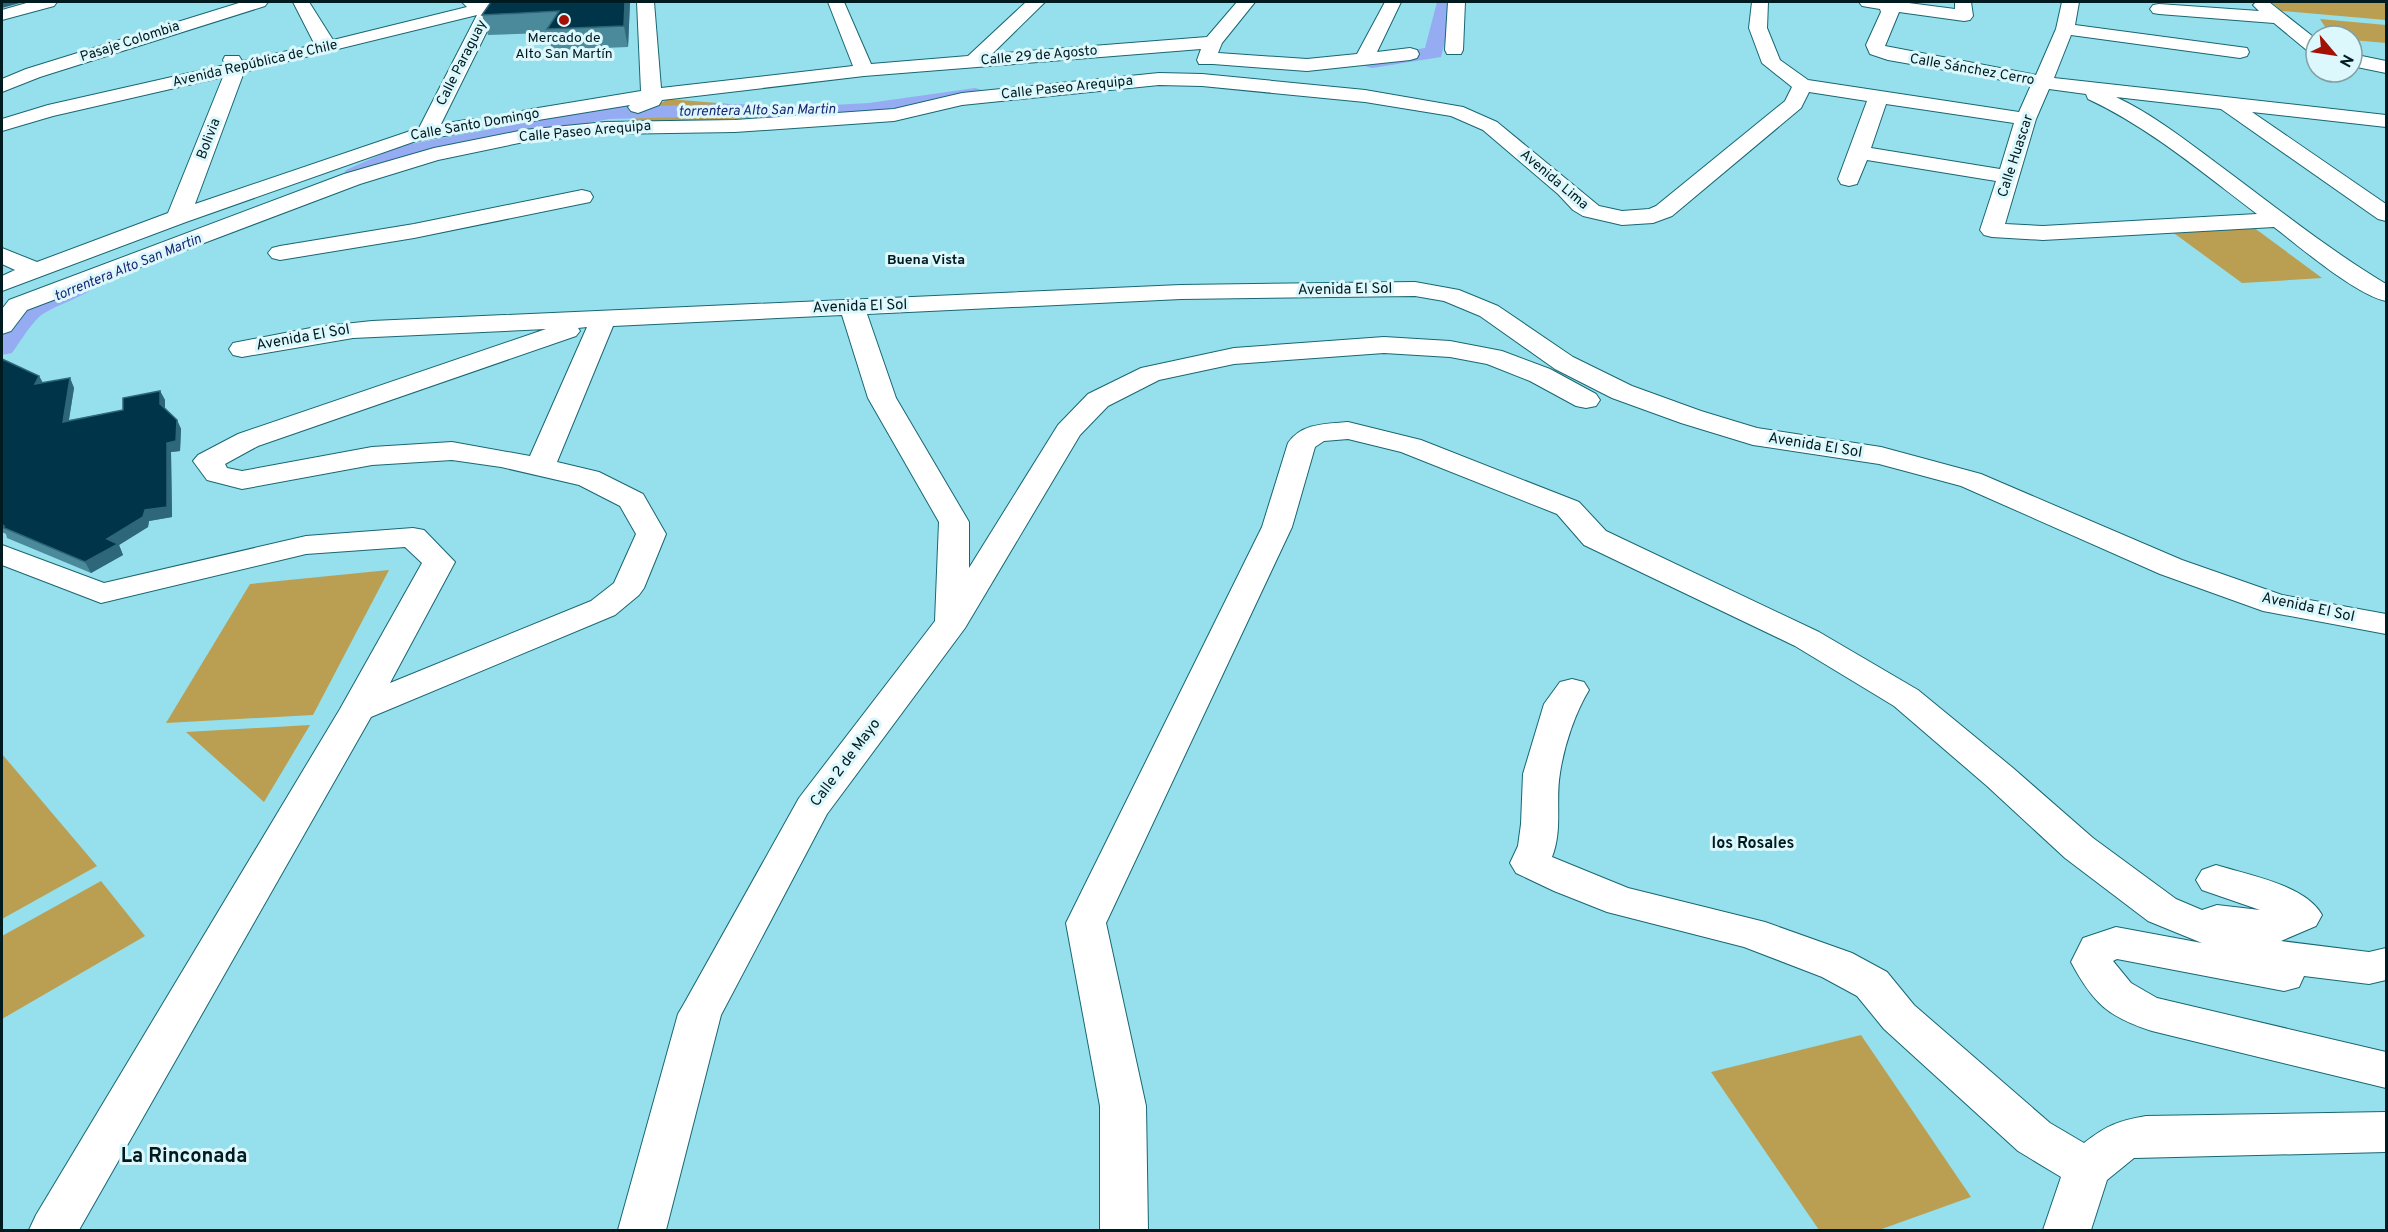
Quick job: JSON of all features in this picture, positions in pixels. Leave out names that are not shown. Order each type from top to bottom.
[{"type":"street","points":[[2,15],[48,2]]},
{"type":"street","name":"Pasaje Colombia","points":[[2,86],[33,73],[259,2]]},
{"type":"street","points":[[301,2],[326,44]]},
{"type":"street","name":"Avenida República de Chile","points":[[2,124],[326,44],[475,4],[508,2]]},
{"type":"street","points":[[606,128],[652,101],[645,2]]},
{"type":"street","points":[[836,2],[864,70]]},
{"type":"street","points":[[974,61],[1036,2]]},
{"type":"street","points":[[1202,80],[1210,50],[1246,2]]},
{"type":"street","points":[[1364,59],[1393,2]]},
{"type":"street","points":[[1454,50],[1456,2]]},
{"type":"street","points":[[1760,2],[1758,27],[1772,63],[1802,85],[2026,119]]},
{"type":"street","points":[[1865,2],[1964,9]]},
{"type":"street","name":"Calle Huascar","points":[[2070,2],[2065,29],[2044,82],[2026,119],[1992,231],[2043,233],[2279,220]]},
{"type":"street","points":[[2259,2],[2304,38]]},
{"type":"street","name":"Calle Paraguay","points":[[427,132],[487,13],[475,4]]},
{"type":"street","name":"Calle Sánchez Cerro","points":[[1888,5],[1890,12],[1875,45],[1877,50],[1895,56],[2067,86]]},
{"type":"street","points":[[2159,9],[2278,18]]},
{"type":"street","points":[[2065,29],[2240,52]]},
{"type":"street","points":[[2364,48],[2386,50]]},
{"type":"street","name":"Calle 29 de Agosto","points":[[864,70],[974,61],[1210,50],[1307,65],[1410,54]]},
{"type":"street","points":[[2364,62],[2386,67]]},
{"type":"street","name":"Avenida República de Chile","points":[[2,112],[26,104],[234,65]]},
{"type":"street","name":"Bolivia","points":[[178,218],[234,65]]},
{"type":"street","name":"Calle Santo Domingo","points":[[2,284],[178,218],[412,135],[651,95],[864,70]]},
{"type":"street","name":"Calle Paseo Arequipa","points":[[2,326],[18,305],[352,179],[434,154],[502,140],[606,128],[735,126],[894,115],[962,99],[1049,89],[1159,79],[1202,80]]},
{"type":"street","name":"Avenida Lima","points":[[1202,80],[1365,96],[1456,111],[1490,126],[1566,189],[1581,205],[1591,211],[1622,218],[1653,216],[1664,212],[1794,104],[1802,85]]},
{"type":"street","points":[[2067,86],[2166,95],[2347,118],[2386,120]]},
{"type":"street","points":[[2067,86],[2103,98],[2125,109],[2172,140],[2343,268],[2386,294]]},
{"type":"street","points":[[2,94],[48,111]]},
{"type":"street","points":[[1848,179],[1878,97]]},
{"type":"street","points":[[2224,103],[2386,213]]},
{"type":"street","points":[[1858,152],[2009,177]]},
{"type":"street","points":[[280,253],[414,231],[582,197]]},
{"type":"street","points":[[2,255],[36,271]]},
{"type":"street","name":"Avenida El Sol","points":[[242,349],[336,330],[362,328],[391,329],[1181,292],[1415,289],[1450,295],[1489,311],[1564,363],[1622,392],[1691,417],[1753,436],[1881,456],[1971,480],[2171,567],[2257,598],[2276,604],[2386,624]]},
{"type":"street","points":[[852,308],[882,398],[954,522],[952,622]]},
{"type":"street","points":[[540,467],[604,318]]},
{"type":"street","points":[[358,710],[603,608],[628,588],[651,534],[632,500],[589,478],[501,458],[452,451],[372,456],[242,480],[217,474],[208,461],[248,440],[604,318]]},
{"type":"street","name":"Calle 2 de Mayo","points":[[642,1230],[700,1014],[812,807],[952,622],[1068,431],[1098,400],[1151,374],[1234,356],[1384,345],[1450,349],[1493,357],[1540,375],[1586,400]]},
{"type":"street","points":[[1124,1230],[1123,1106],[1086,923],[1277,527],[1302,443],[1316,433],[1348,430],[1411,446],[1568,508],[1595,538],[1807,639],[1906,698],[2000,777],[2079,848],[2162,910],[2278,957],[2378,966]]},
{"type":"street","points":[[2,554],[101,593],[306,544],[413,537],[439,562],[358,710],[53,1230]]},
{"type":"street","points":[[1572,690],[1562,704],[1541,774],[1540,824],[1530,863],[1568,881],[1621,901],[1751,933],[1837,965],[1872,984],[1899,1017],[2034,1137],[2087,1168]]},
{"type":"street","points":[[2162,910],[2244,925],[2266,926],[2278,926],[2302,915],[2288,904],[2216,880]]},
{"type":"street","points":[[2378,966],[2323,978],[2291,977],[2116,943],[2098,949],[2092,962],[2106,987],[2126,1004],[2152,1014],[2386,1070]]},
{"type":"street","points":[[2067,1230],[2087,1168],[2122,1140],[2146,1136],[2386,1132]]},
{"type":"shaded area","points":[[2271,2],[2386,2],[2386,20],[2282,11]]},
{"type":"shaded area","points":[[2320,19],[2386,25],[2386,43],[2364,41],[2364,24],[2323,24]]},
{"type":"shaded area","points":[[668,99],[852,114],[628,123]]},
{"type":"shaded area","points":[[2253,227],[2322,278],[2242,283],[2171,231]]},
{"type":"shaded area","points":[[389,570],[313,715],[166,723],[250,584]]},
{"type":"shaded area","points":[[310,725],[264,802],[186,732]]},
{"type":"shaded area","points":[[2,754],[97,866],[2,919]]},
{"type":"shaded area","points":[[101,881],[145,936],[2,1019],[2,936]]},
{"type":"shaded area","points":[[1861,1035],[1971,1197],[1879,1230],[1819,1230],[1711,1072]]},
{"type":"building","points":[[491,2],[625,2],[624,26],[547,29],[559,11],[482,15]]},
{"type":"building","points":[[2,359],[39,376],[35,384],[70,378],[63,422],[123,410],[123,398],[160,391],[160,404],[177,420],[176,441],[167,443],[167,507],[145,510],[143,517],[107,539],[118,544],[85,562],[2,527],[4,526],[2,525]]},
{"type":"waterway","name":"torrentera Alto San Martin","points":[[1372,62],[1434,53],[1446,2]]},
{"type":"waterway","name":"torrentera Alto San Martin","points":[[354,175],[400,153],[609,113],[730,110],[815,112],[869,109],[975,94]]},
{"type":"waterway","name":"torrentera Alto San Martin","points":[[2,347],[29,312],[57,295],[83,285]]},
{"type":"place","name":"Mercado de Alto San Martín","points":[[564,20]]},
{"type":"district","name":"Buena Vista","points":[[926,260]]},
{"type":"district","name":"los Rosales","points":[[1753,844]]},
{"type":"district","name":"La Rinconada","points":[[184,1157]]}]
